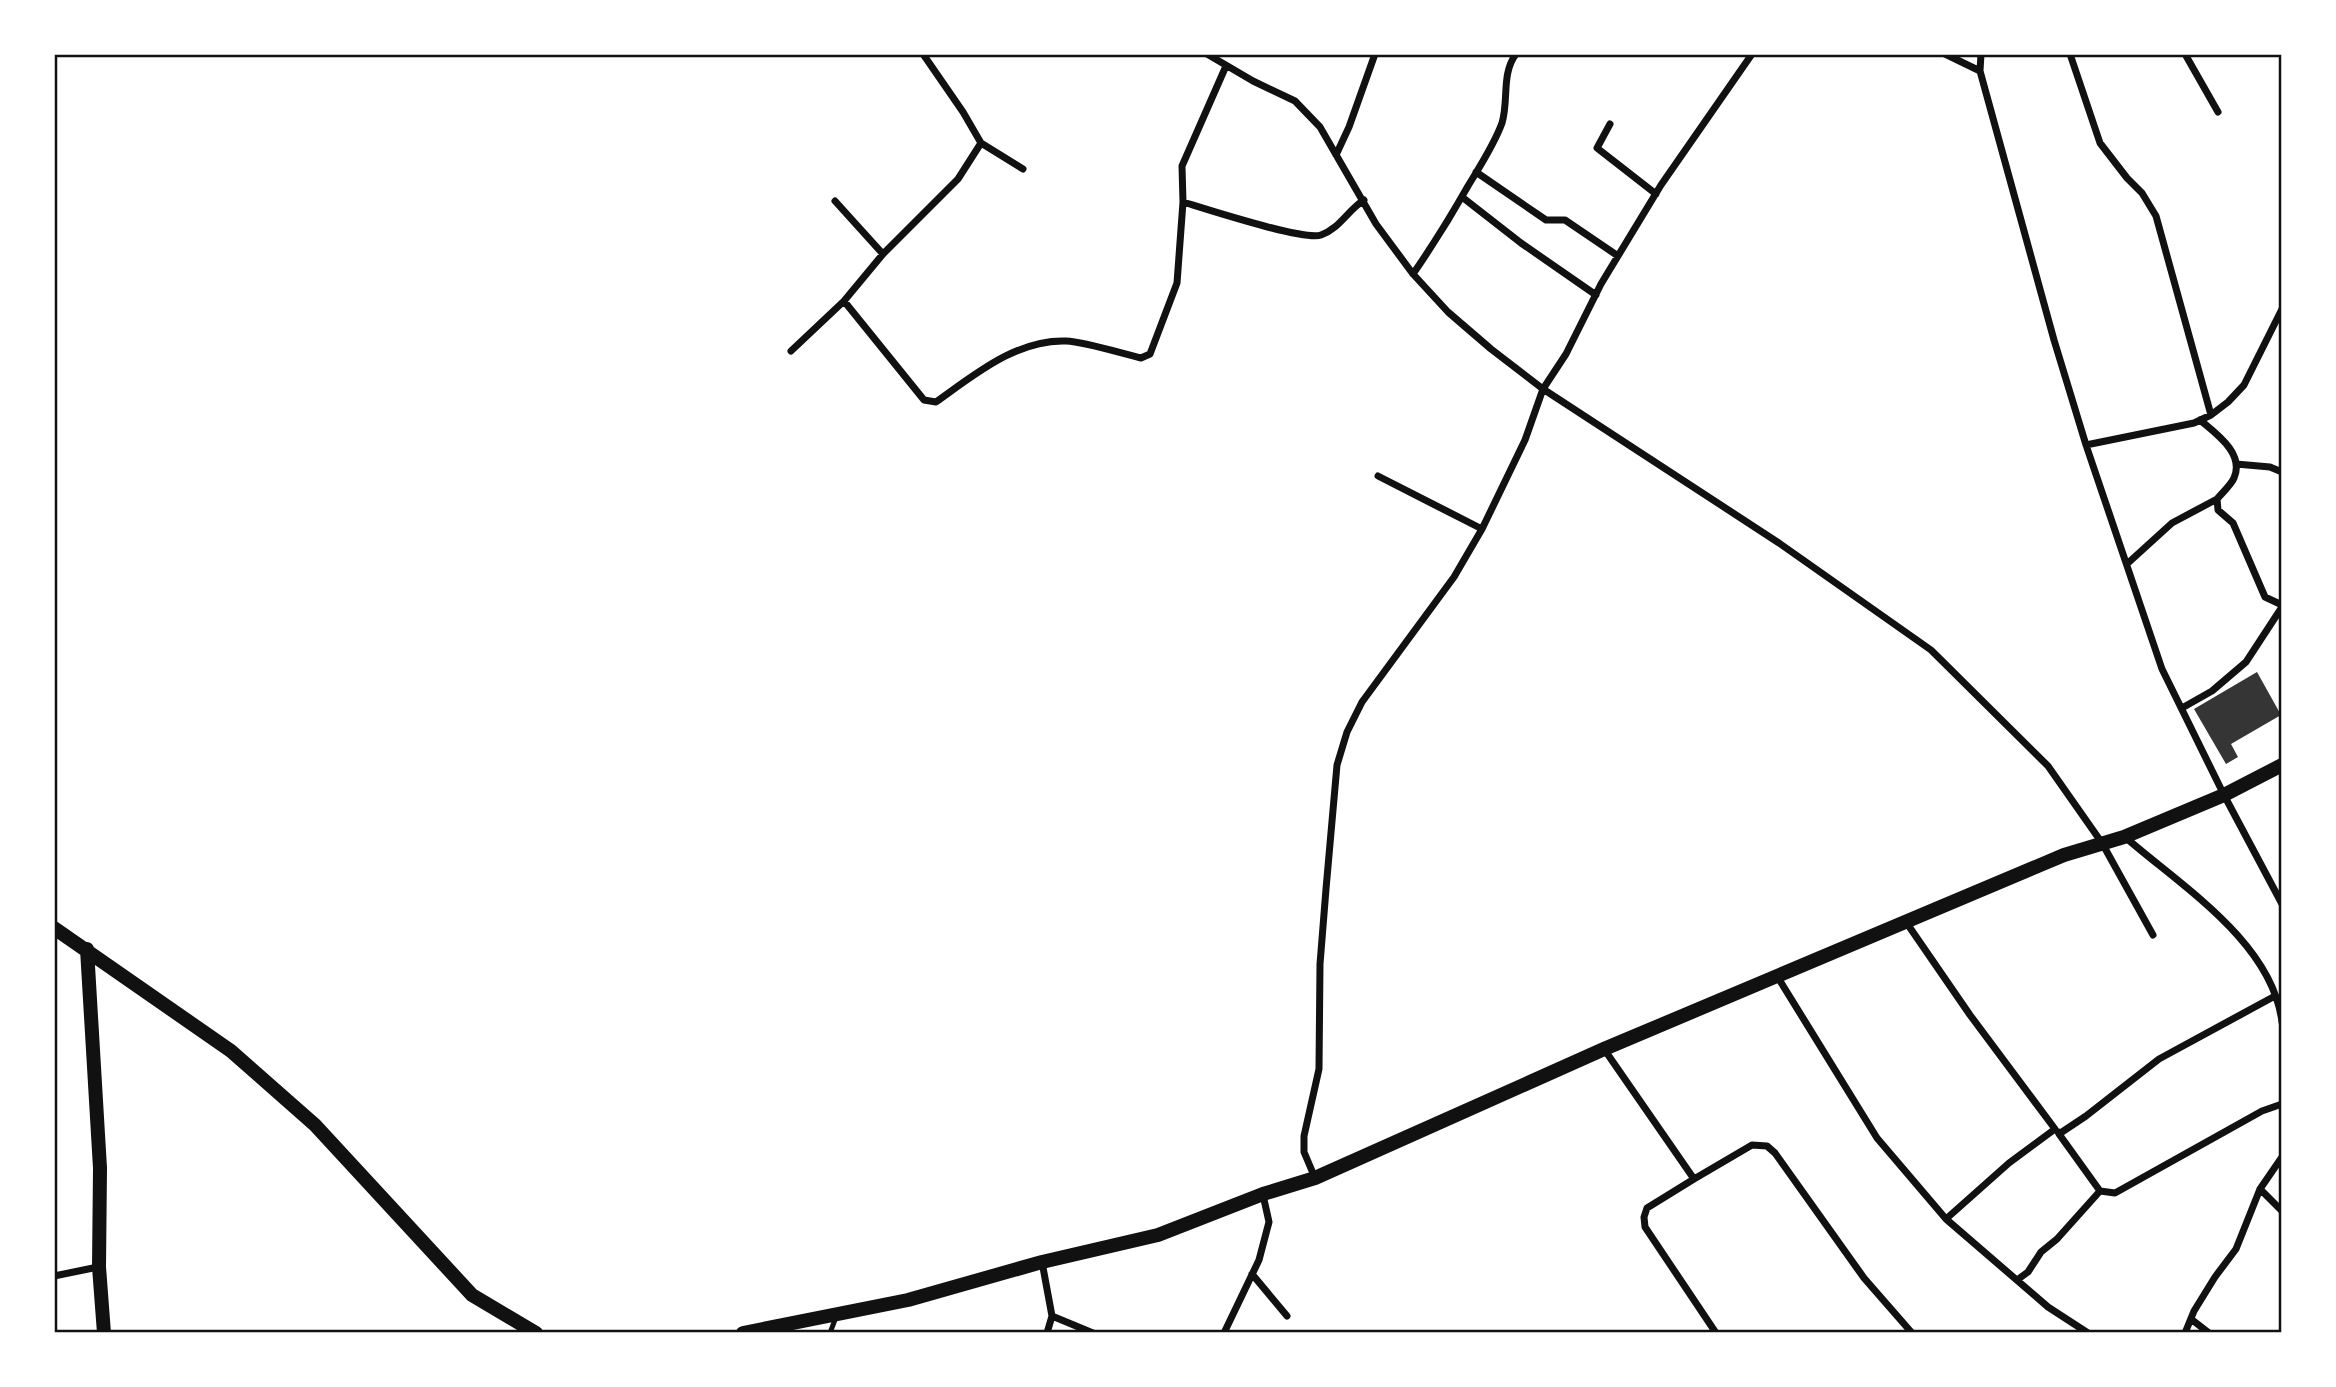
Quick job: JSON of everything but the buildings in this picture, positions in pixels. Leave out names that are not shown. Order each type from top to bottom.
[{"type":"main road","points":[[743,1333],[908,1300],[1042,1262],[1158,1235],[1263,1194],[1315,1178],[1604,1049],[2064,855],[2124,837],[2224,795],[2282,765]]},
{"type":"main road","points":[[54,928],[231,1051],[315,1125],[472,1295],[536,1333]]},
{"type":"main road","points":[[86,949],[100,1168],[99,1267],[104,1333]]},
{"type":"street","points":[[923,54],[981,143],[1024,169]]},
{"type":"street","points":[[1207,54],[1295,101],[1320,127],[1377,224],[1413,274],[1448,312],[1491,349],[1543,389],[1779,543],[1931,650],[2048,766],[2102,844],[2153,935]]},
{"type":"street","points":[[1336,155],[1375,54]]},
{"type":"street","points":[[1413,274],[1439,237],[1502,122],[1506,78],[1516,54]]},
{"type":"street","points":[[1315,1178],[1304,1152],[1304,1136],[1319,1069],[1320,964],[1337,765],[1347,732],[1362,702],[1454,577],[1482,529],[1525,440],[1543,389],[1566,354],[1618,256],[1656,194],[1752,54]]},
{"type":"street","points":[[1945,54],[1980,71]]},
{"type":"street","points":[[1981,54],[1980,71],[2054,340],[2162,669],[2282,904]]},
{"type":"street","points":[[2070,54],[2100,143],[2142,193],[2156,216],[2211,415]]},
{"type":"street","points":[[2185,54],[2218,112]]},
{"type":"street","points":[[844,301],[925,400],[936,402],[1014,351],[1041,344],[1067,341],[1141,358],[1150,354],[1177,283],[1183,202],[1182,166],[1226,66]]},
{"type":"street","points":[[1610,124],[1597,148],[1656,194]]},
{"type":"street","points":[[791,351],[844,301],[883,254],[958,179],[981,143]]},
{"type":"street","points":[[1476,172],[1546,220],[1565,220],[1618,256]]},
{"type":"street","points":[[1462,197],[1521,243],[1596,295]]},
{"type":"street","points":[[1183,202],[1292,233],[1320,236],[1337,225],[1353,207],[1364,200]]},
{"type":"street","points":[[835,201],[883,254]]},
{"type":"street","points":[[2086,444],[2200,420],[2211,415],[2244,385],[2282,309]]},
{"type":"street","points":[[2128,564],[2172,523],[2217,499],[2235,477],[2236,464],[2226,442],[2200,420]]},
{"type":"street","points":[[2236,464],[2270,467],[2282,472]]},
{"type":"street","points":[[1378,476],[1482,529]]},
{"type":"street","points":[[2182,708],[2211,691],[2246,662],[2282,606],[2265,597],[2254,575],[2247,551],[2232,523],[2218,510],[2217,499]]},
{"type":"street","points":[[2124,837],[2191,892],[2230,928],[2259,961],[2280,1004],[2282,1022]]},
{"type":"street","points":[[1906,922],[1970,1015],[2100,1191],[2115,1193],[2262,1111],[2282,1104]]},
{"type":"street","points":[[1777,976],[1877,1138],[1947,1219],[2048,1307],[2088,1333]]},
{"type":"street","points":[[1947,1219],[2008,1163],[2086,1116],[2159,1059],[2275,996]]},
{"type":"street","points":[[1604,1049],[1694,1179]]},
{"type":"street","points":[[1716,1333],[1645,1227],[1644,1217],[1647,1209],[1752,1145],[1767,1146],[1775,1153],[1864,1278],[1912,1333]]},
{"type":"street","points":[[2185,1333],[2215,1277],[2236,1249],[2260,1189],[2282,1157]]},
{"type":"street","points":[[2260,1189],[2282,1211]]},
{"type":"street","points":[[2017,1280],[2028,1272],[2042,1252],[2100,1191]]},
{"type":"street","points":[[1224,1333],[1259,1260],[1269,1222],[1263,1194]]},
{"type":"street","points":[[1042,1262],[1052,1315],[1046,1333]]},
{"type":"street","points":[[54,1276],[99,1267]]},
{"type":"street","points":[[1252,1274],[1287,1316]]},
{"type":"street","points":[[1052,1315],[1093,1333]]},
{"type":"street","points":[[2191,1319],[2209,1333]]},
{"type":"street","points":[[1895,1333],[1905,1326]]},
{"type":"lane","points":[[830,1333],[838,1314]]}]
